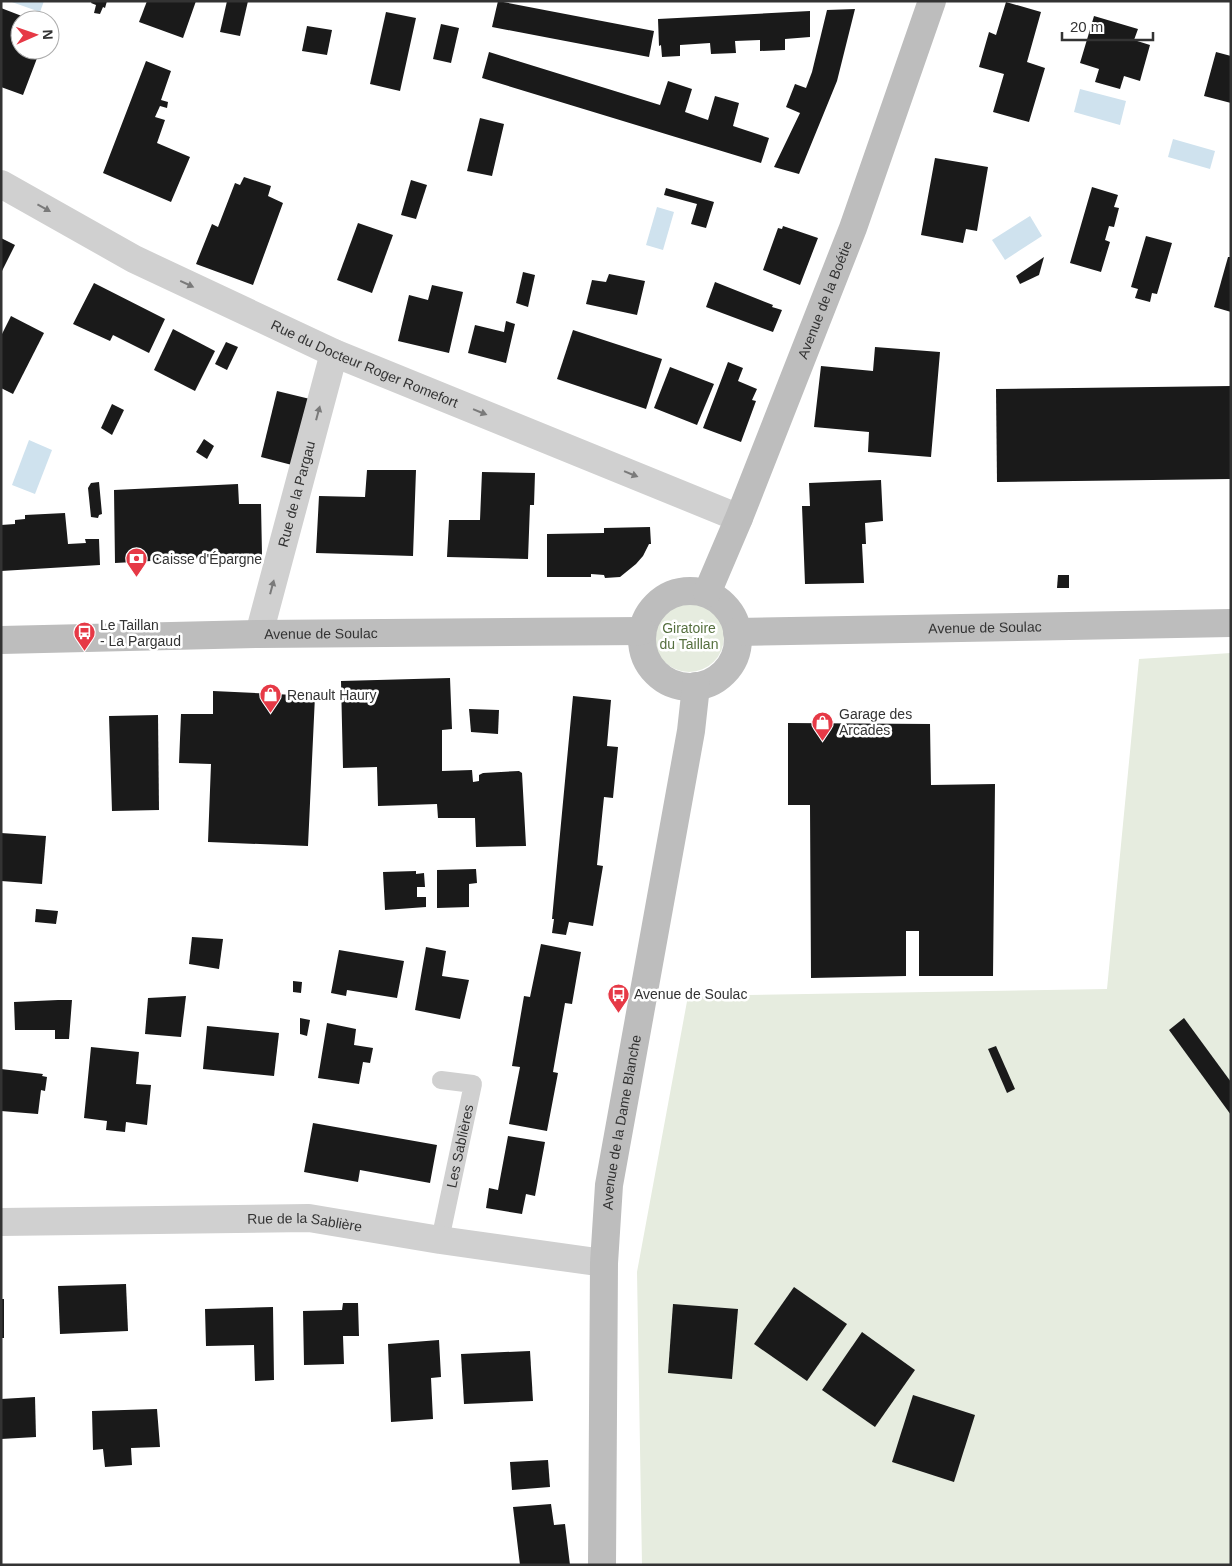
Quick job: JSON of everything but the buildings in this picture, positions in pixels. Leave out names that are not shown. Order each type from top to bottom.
[{"type":"main road","name":"Avenue de la Boétie","points":[[707,594],[739,518],[853,228],[932,1]]},
{"type":"main road","points":[[685,590],[707,594],[725,606],[732,616],[737,632],[734,656],[727,669],[712,681],[696,686],[674,684],[659,676],[646,660],[642,644],[642,631],[650,610],[668,595],[685,590]]},
{"type":"main road","name":"Avenue de Soulac","points":[[737,632],[1231,623]]},
{"type":"main road","name":"Avenue de Soulac","points":[[1,640],[259,634],[642,631]]},
{"type":"main road","name":"Avenue de la Dame Blanche","points":[[602,1565],[604,1263],[609,1185],[691,731],[696,686]]},
{"type":"street","name":"Rue du Docteur Roger Romefort","points":[[1,184],[134,259],[334,353],[739,518]]},
{"type":"street","name":"Rue de la Pargau","points":[[259,634],[334,353]]},
{"type":"street","name":"Rue de la Sablière","points":[[1,1222],[309,1218],[440,1240],[604,1263]]},
{"type":"lane","name":"Les Sablières","points":[[440,1240],[473,1084],[441,1080]]},
{"type":"green space","name":"Giratoire du Taillan","points":[[689,602],[702,605],[714,612],[721,624],[724,637],[721,650],[714,662],[702,669],[689,672],[676,669],[664,662],[657,650],[654,637],[657,624],[664,612],[676,605]]},
{"type":"green space","points":[[1231,653],[1231,1565],[642,1565],[637,1272],[688,996],[1107,989],[1139,659]]},
{"type":"water","points":[[9,1],[44,1],[41,10],[34,10]]},
{"type":"water","points":[[1080,89],[1126,101],[1120,125],[1074,112]]},
{"type":"water","points":[[1173,139],[1215,151],[1210,169],[1168,157]]},
{"type":"water","points":[[657,207],[674,212],[663,250],[646,245]]},
{"type":"water","points":[[1030,216],[1042,236],[1005,260],[992,240]]},
{"type":"water","points":[[29,440],[52,450],[35,494],[12,485]]},
{"type":"place","name":"Caisse d'Épargne","points":[[136,578]]},
{"type":"place","name":"Le Taillan - La Pargaud","points":[[84,652]]},
{"type":"place","name":"Renault Haury","points":[[271,714]]},
{"type":"place","name":"Garage des Arcades","points":[[823,741]]},
{"type":"place","name":"Avenue de Soulac","points":[[618,1013]]}]
